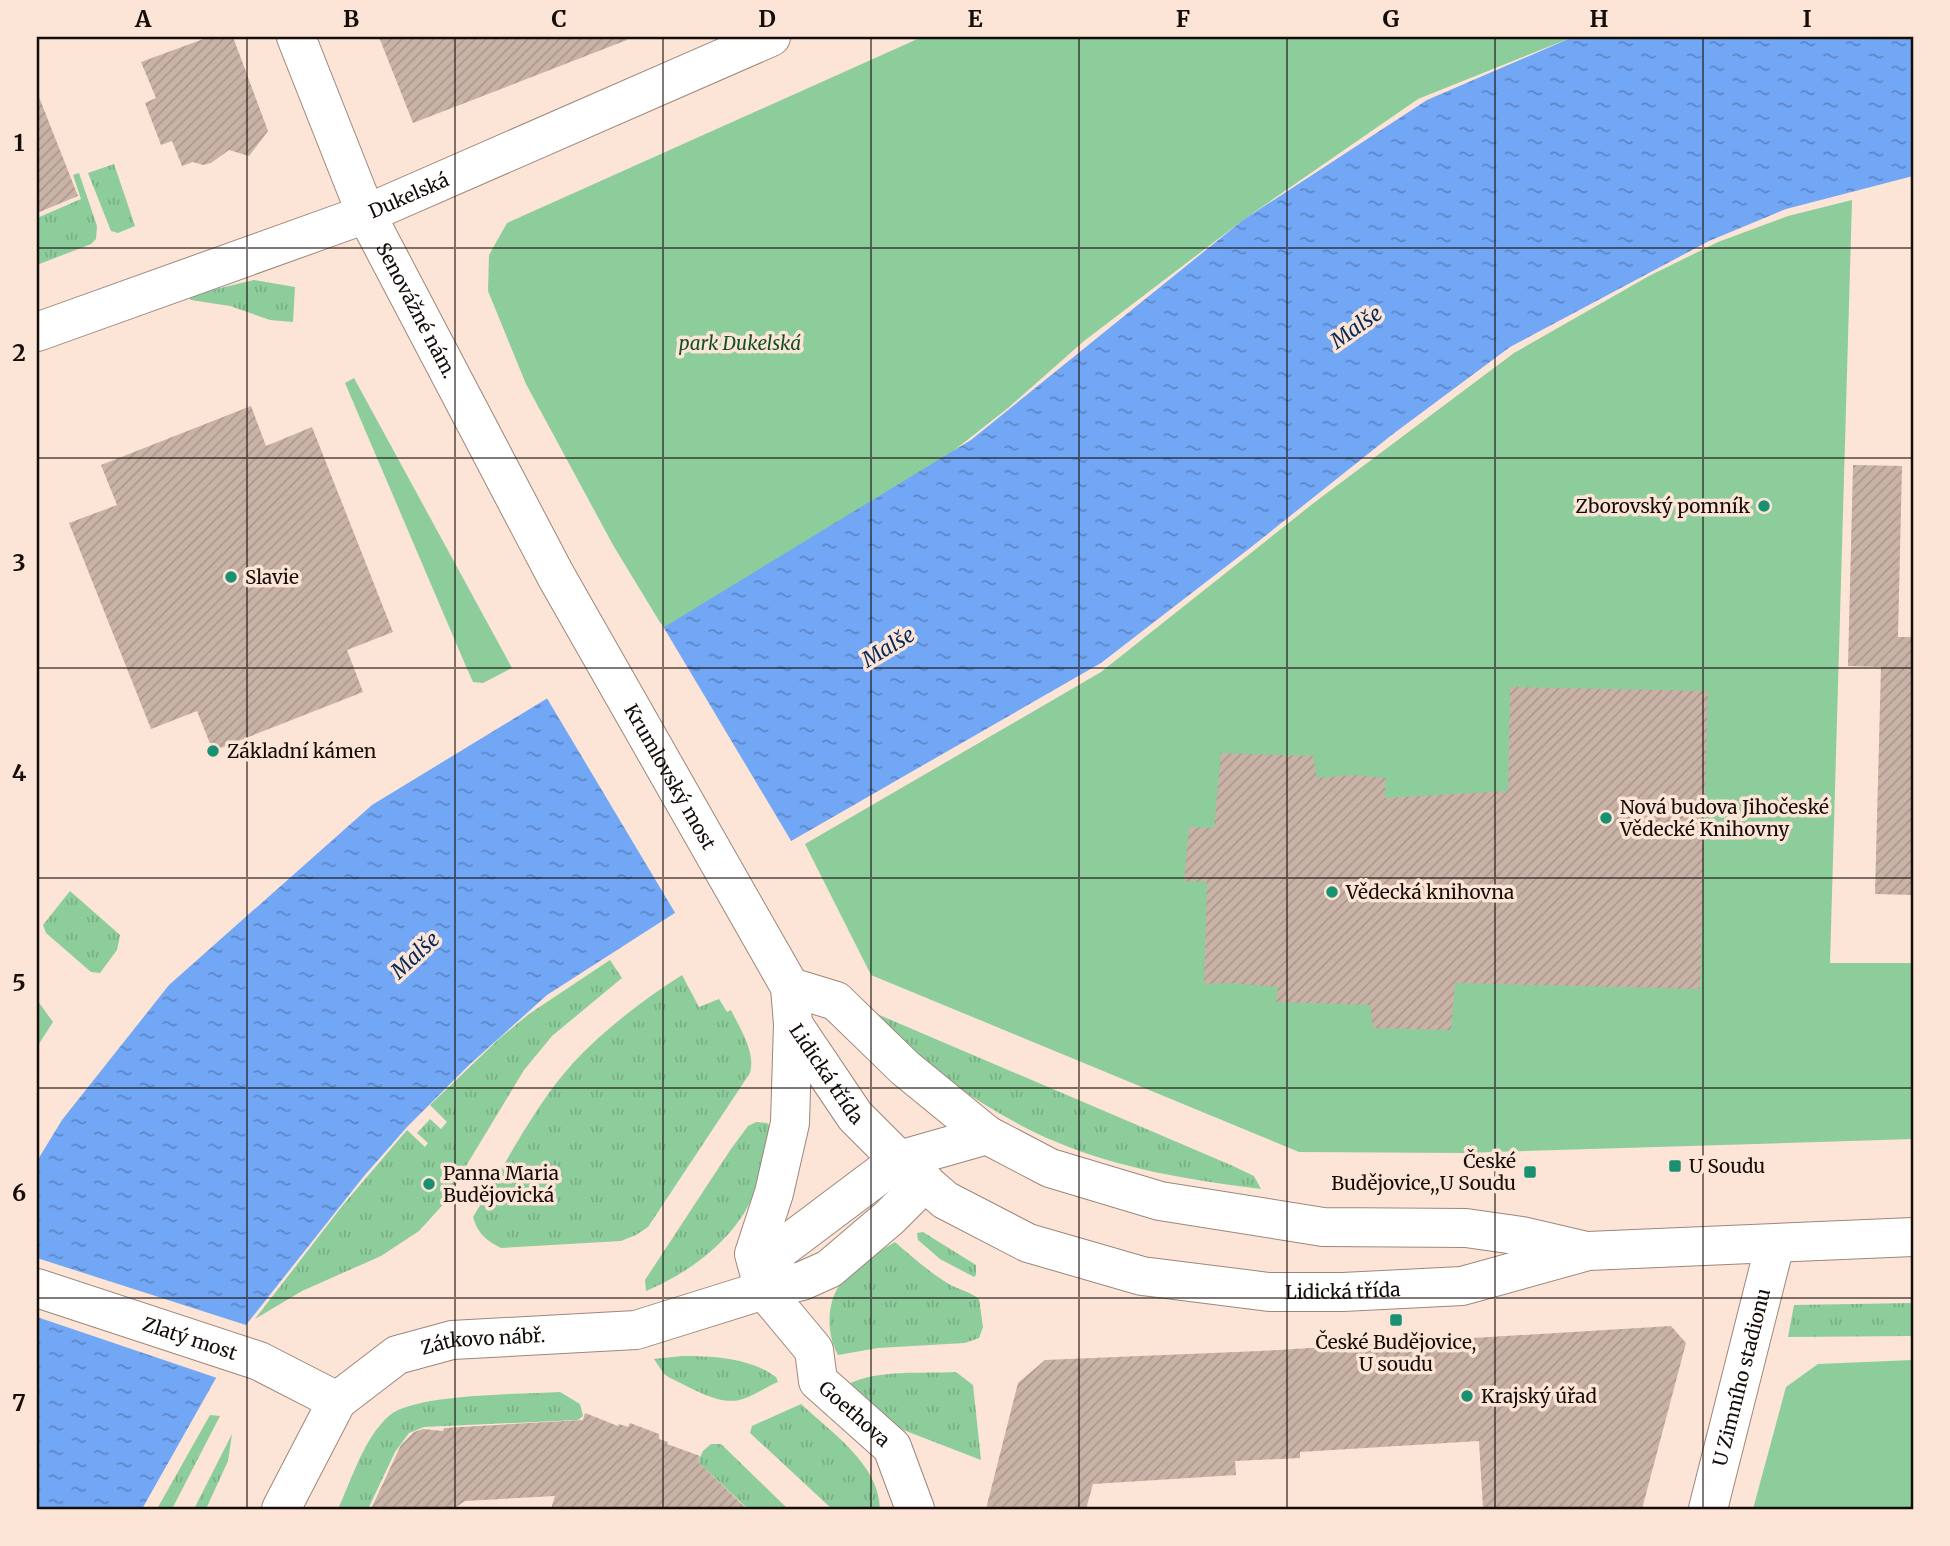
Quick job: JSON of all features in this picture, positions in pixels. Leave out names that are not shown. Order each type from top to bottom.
[{"type":"street","name":"Senovážné nám.","points":[[296,37],[366,215],[556,576]]},
{"type":"street","name":"Dukelská","points":[[37,332],[366,215],[771,37]]},
{"type":"street","name":"Krumlovský most","points":[[556,576],[788,982]]},
{"type":"street","name":"Lidická třída","points":[[1588,1251],[1522,1236],[1466,1228],[1323,1227],[1160,1201],[1050,1168],[987,1135],[905,1069],[836,1000],[788,982],[793,1024],[855,1116],[945,1200],[1028,1244],[1142,1276],[1266,1291],[1343,1292],[1462,1286],[1588,1251],[1913,1237]]},
{"type":"street","points":[[764,1290],[754,1254],[774,1193],[790,1123],[793,1024]]},
{"type":"street","name":"Zátkovo nábř.","points":[[281,1509],[337,1401],[397,1354],[452,1340],[636,1330],[764,1290],[802,1281],[829,1269],[889,1218],[912,1171],[987,1135]]},
{"type":"street","name":"U Zimního stadionu","points":[[1708,1509],[1775,1244]]},
{"type":"street","name":"Zlatý most","points":[[37,1288],[259,1362],[337,1401]]},
{"type":"street","name":"Goethova","points":[[764,1290],[814,1350],[818,1381],[892,1447],[915,1509]]},
{"type":"green space","name":"park Dukelská","points":[[922,37],[1573,37],[1418,99],[1243,220],[1084,341],[1008,408],[947,456],[664,629],[613,545],[526,384],[488,291],[489,255],[507,223]]},
{"type":"green space","points":[[114,164],[135,226],[118,233],[111,231],[88,173]]},
{"type":"green space","points":[[79,173],[97,226],[96,239],[91,244],[37,265],[37,218],[81,199],[73,175]]},
{"type":"green space","points":[[1852,200],[1830,963],[1913,963],[1913,1139],[1463,1153],[1299,1152],[871,975],[805,844],[1101,672],[1315,502],[1514,353],[1649,276],[1718,242],[1788,216]]},
{"type":"green space","points":[[254,280],[295,287],[293,322],[270,320],[230,306],[191,300],[187,296]]},
{"type":"green space","points":[[354,378],[512,668],[483,683],[473,682],[345,383]]},
{"type":"green space","points":[[70,891],[120,935],[117,950],[100,973],[91,972],[46,933],[43,925]]},
{"type":"green space","points":[[610,960],[622,978],[552,1036],[524,1070],[449,1198],[419,1231],[381,1256],[302,1291],[255,1319],[343,1205],[407,1130],[425,1147],[428,1143],[417,1133],[430,1119],[441,1129],[447,1122],[430,1105],[529,1014]]},
{"type":"green space","points":[[682,975],[699,1007],[719,999],[727,1012],[731,1010],[751,1057],[750,1073],[648,1227],[621,1241],[501,1248],[491,1242],[480,1232],[473,1217],[545,1098],[573,1063],[598,1038]]},
{"type":"green space","points":[[37,1000],[53,1022],[37,1047]]},
{"type":"green space","points":[[877,1014],[1233,1166],[1254,1176],[1261,1189],[1130,1166],[1079,1151],[1041,1135],[1016,1123],[945,1078]]},
{"type":"green space","points":[[756,1122],[767,1123],[772,1128],[759,1180],[745,1212],[722,1241],[694,1265],[646,1291],[645,1280],[731,1149],[748,1126]]},
{"type":"green space","points":[[923,1232],[976,1265],[976,1275],[974,1277],[940,1259],[918,1240],[917,1233]]},
{"type":"green space","points":[[895,1242],[942,1279],[979,1299],[983,1327],[979,1338],[965,1343],[878,1348],[838,1355],[830,1330],[830,1311],[839,1286],[857,1268]]},
{"type":"green space","points":[[1913,1303],[1913,1336],[1788,1337],[1794,1305]]},
{"type":"green space","points":[[682,1356],[743,1362],[766,1371],[776,1377],[778,1382],[743,1399],[734,1401],[715,1398],[670,1378],[654,1359]]},
{"type":"green space","points":[[1913,1360],[1913,1509],[1753,1509],[1786,1387],[1818,1364]]},
{"type":"green space","points":[[956,1372],[973,1385],[981,1460],[893,1426],[848,1384],[887,1374]]},
{"type":"green space","points":[[560,1392],[580,1404],[583,1416],[578,1420],[424,1427],[409,1433],[395,1452],[368,1509],[338,1509],[373,1435],[390,1415],[403,1408],[471,1396]]},
{"type":"green space","points":[[801,1404],[862,1463],[878,1493],[880,1509],[832,1509],[750,1433],[752,1426]]},
{"type":"green space","points":[[210,1415],[220,1416],[172,1509],[157,1509]]},
{"type":"green space","points":[[232,1434],[228,1461],[206,1509],[194,1509]]},
{"type":"green space","points":[[711,1444],[721,1444],[788,1509],[748,1509],[698,1462],[703,1451]]},
{"type":"water","name":"Malše","points":[[1573,37],[1913,37],[1913,176],[1786,209],[1709,241],[1510,347],[1393,434],[1101,663],[751,864],[547,995],[469,1065],[407,1127],[364,1176],[246,1325],[142,1509],[37,1509],[37,1161],[62,1120],[169,985],[372,805],[971,440],[1243,220],[1427,100]]},
{"type":"pier","points":[[661,623],[793,844],[677,916],[545,695]]},
{"type":"pier","points":[[37,1258],[246,1325],[217,1378],[37,1317]]},
{"type":"building","points":[[209,37],[233,37],[268,131],[249,156],[229,150],[211,163],[203,165],[193,162],[182,166],[172,141],[161,145],[145,103],[156,98],[141,62]]},
{"type":"building","points":[[379,37],[627,37],[627,40],[413,123]]},
{"type":"building","points":[[37,97],[78,196],[37,213]]},
{"type":"building","name":"Slavie","points":[[251,406],[266,446],[312,427],[393,632],[347,650],[363,692],[213,751],[197,711],[151,729],[69,523],[117,505],[101,465]]},
{"type":"building","points":[[1853,465],[1902,466],[1898,637],[1913,637],[1913,895],[1875,894],[1881,667],[1848,666]]},
{"type":"building","points":[[1510,687],[1708,691],[1700,989],[1455,983],[1451,1030],[1373,1028],[1370,1005],[1276,1002],[1278,987],[1204,984],[1207,882],[1184,881],[1189,827],[1214,828],[1221,753],[1313,756],[1317,778],[1353,775],[1385,778],[1385,798],[1508,791]]},
{"type":"building","name":"Krajský úřad","points":[[1671,1326],[1686,1343],[1642,1509],[1483,1509],[1479,1441],[1300,1452],[1300,1458],[1235,1461],[1236,1475],[1093,1484],[1086,1509],[986,1509],[1018,1383],[1045,1360],[1260,1351]]},
{"type":"building","points":[[585,1413],[618,1426],[628,1427],[630,1423],[659,1434],[659,1439],[668,1442],[667,1444],[700,1456],[698,1462],[747,1509],[551,1509],[555,1496],[465,1501],[453,1509],[371,1509],[401,1445],[414,1432],[423,1429],[443,1431],[444,1428],[583,1420]]},
{"type":"place","name":"Zborovský pomník","points":[[1764,506]]},
{"type":"place","name":"Slavie","points":[[231,577]]},
{"type":"place","name":"Základní kámen","points":[[213,751]]},
{"type":"place","name":"Nová budova Jihočeské Vědecké Knihovny","points":[[1606,818]]},
{"type":"place","name":"Vědecká knihovna","points":[[1332,892]]},
{"type":"place","name":"U Soudu","points":[[1675,1166]]},
{"type":"place","name":"České Budějovice,,U Soudu","points":[[1530,1172]]},
{"type":"place","name":"Panna Maria Budějovická","points":[[429,1184]]},
{"type":"place","name":"České Budějovice, U soudu","points":[[1396,1320]]},
{"type":"place","name":"Krajský úřad","points":[[1467,1396]]}]
